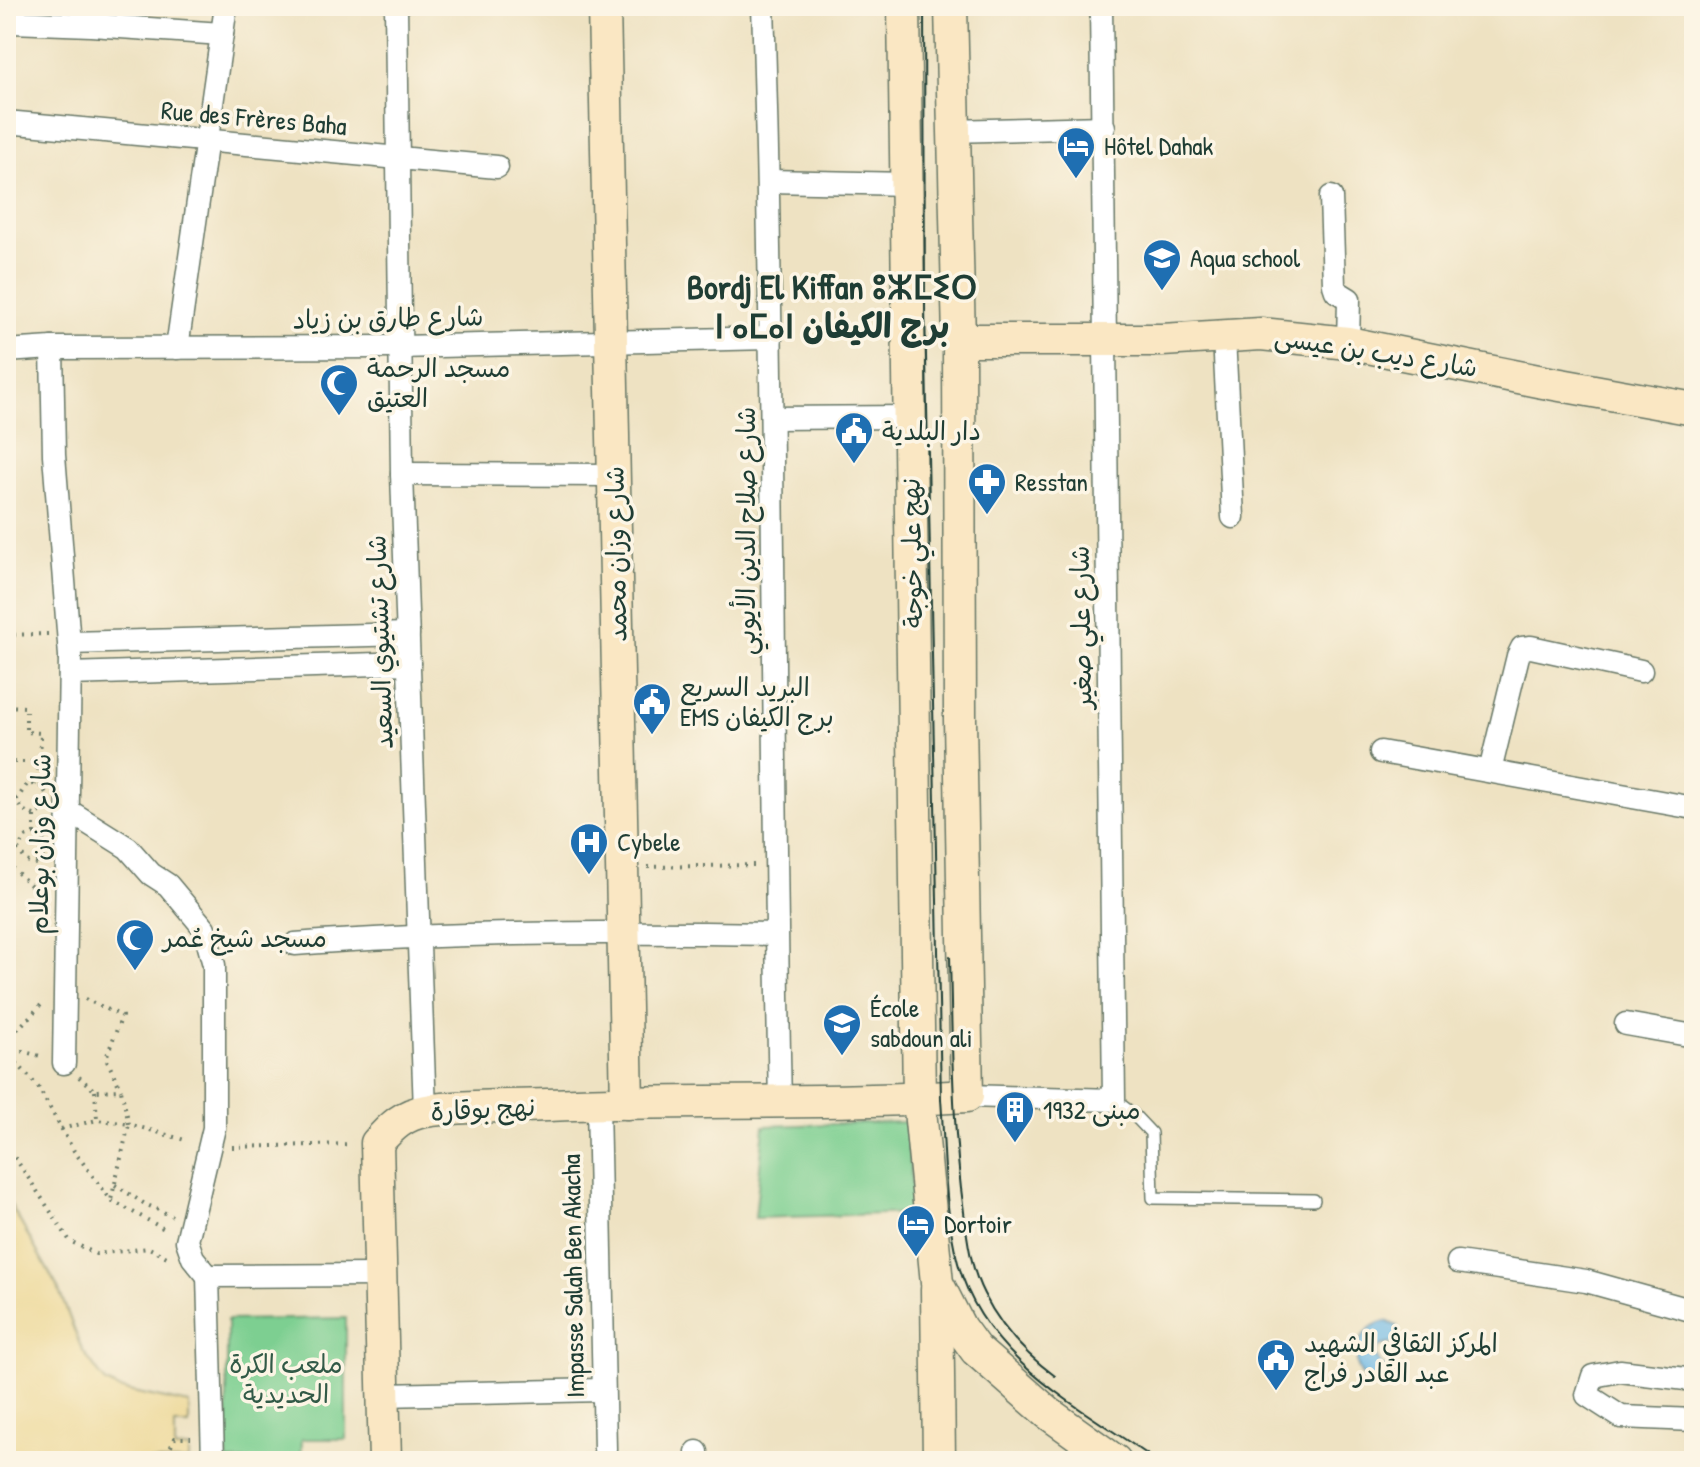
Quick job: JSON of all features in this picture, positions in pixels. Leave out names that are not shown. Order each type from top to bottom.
[{"type":"main road","name":"شارع وزان محمد","points":[[604,6],[623,932],[612,1103]]},
{"type":"main road","name":"نهج علي خوجة","points":[[904,6],[919,1100],[937,1283],[939,1461]]},
{"type":"main road","name":"نهج علي خوجة","points":[[951,6],[959,340],[960,704],[967,1096]]},
{"type":"main road","name":"شارع ديب بن عيسى","points":[[959,340],[1106,340],[1261,334],[1348,343],[1694,409]]},
{"type":"main road","name":"نهج بوقارة","points":[[377,1143],[395,1122],[425,1111],[612,1103],[780,1103],[967,1096]]},
{"type":"main road","points":[[377,1143],[385,1461]]},
{"type":"main road","points":[[937,1283],[960,1328],[976,1350],[1048,1413],[1115,1461]]},
{"type":"street","points":[[177,348],[226,6]]},
{"type":"street","name":"شارع تشتيوي السعيد","points":[[396,6],[402,474],[425,1111]]},
{"type":"street","name":"شارع صلاح الدين الأيوبي","points":[[763,6],[773,418],[780,1103]]},
{"type":"street","name":"شارع علي صغير","points":[[1101,6],[1114,1100]]},
{"type":"street","points":[[11,22],[222,34]]},
{"type":"street","name":"Rue des Frères Baha","points":[[6,122],[497,167]]},
{"type":"street","points":[[952,131],[1104,127]]},
{"type":"street","points":[[769,181],[907,184]]},
{"type":"street","points":[[1331,197],[1334,285],[1336,291],[1349,299],[1348,343]]},
{"type":"street","points":[[1224,337],[1233,517]]},
{"type":"street","name":"شارع طارق بن زياد","points":[[6,351],[52,348],[400,347],[771,338]]},
{"type":"street","name":"شارع وزان بوعلام","points":[[52,348],[54,455],[70,643],[70,674],[55,804],[66,985],[64,1063]]},
{"type":"street","points":[[773,418],[910,417]]},
{"type":"street","points":[[402,474],[614,475]]},
{"type":"street","points":[[70,643],[408,634]]},
{"type":"street","points":[[1490,771],[1522,648],[1531,647],[1641,671]]},
{"type":"street","points":[[70,674],[409,663]]},
{"type":"street","points":[[1381,752],[1694,808]]},
{"type":"street","points":[[55,804],[128,848],[151,874],[168,885],[204,928],[214,965],[214,1128],[187,1241],[193,1258],[208,1276],[213,1461]]},
{"type":"street","points":[[295,944],[418,935],[623,932],[776,934]]},
{"type":"street","points":[[1626,1024],[1694,1036]]},
{"type":"street","points":[[967,1096],[1114,1100]]},
{"type":"street","name":"Impasse Salah Ben Akacha","points":[[605,1449],[603,1390],[612,1103]]},
{"type":"street","points":[[1458,1262],[1586,1281],[1694,1311]]},
{"type":"street","points":[[208,1276],[379,1275]]},
{"type":"street","points":[[1694,1380],[1620,1371],[1593,1376],[1587,1395],[1621,1417],[1694,1420]]},
{"type":"street","points":[[383,1395],[603,1390]]},
{"type":"lane","points":[[1114,1100],[1151,1133],[1153,1198],[1314,1200]]},
{"type":"path","points":[[6,635],[43,634]]},
{"type":"path","points":[[6,706],[26,707],[26,732],[41,733],[35,785]]},
{"type":"path","points":[[6,762],[52,762]]},
{"type":"path","points":[[28,783],[41,786],[55,804],[34,815],[22,810],[17,799],[28,783]]},
{"type":"path","points":[[6,797],[17,799]]},
{"type":"path","points":[[34,815],[34,834]]},
{"type":"path","points":[[18,849],[25,837],[40,832],[47,850],[37,864],[42,896]]},
{"type":"path","points":[[6,847],[18,849],[26,861],[37,864]]},
{"type":"path","points":[[622,867],[776,865]]},
{"type":"path","points":[[6,1046],[66,985],[122,1016],[106,1058],[121,1090],[129,1124],[111,1200]]},
{"type":"path","points":[[6,1046],[64,1063],[95,1091],[97,1120]]},
{"type":"path","points":[[6,1046],[38,1087],[74,1151],[111,1200],[167,1230]]},
{"type":"path","points":[[95,1091],[121,1090]]},
{"type":"path","points":[[61,1129],[97,1120],[129,1124],[209,1147],[377,1143]]},
{"type":"path","points":[[6,1144],[70,1241],[96,1254],[149,1248],[208,1276]]},
{"type":"path","points":[[115,1185],[145,1204],[182,1220]]},
{"type":"path","points":[[164,1461],[175,1438],[197,1437]]},
{"type":"green space","points":[[906,1122],[914,1213],[755,1218],[764,1126]]},
{"type":"green space","name":"ملعب الكرة الحديدية","points":[[346,1318],[346,1439],[302,1439],[301,1461],[227,1461],[227,1320]]},
{"type":"sand","points":[[6,1197],[58,1288],[82,1350],[106,1383],[119,1389],[189,1404],[189,1425],[175,1425],[175,1449],[189,1448],[189,1461],[6,1461]]},
{"type":"water","points":[[1386,1321],[1397,1326],[1399,1332],[1394,1343],[1380,1346],[1375,1355],[1382,1366],[1397,1371],[1397,1383],[1386,1390],[1373,1386],[1364,1378],[1357,1357],[1364,1334]]},
{"type":"tram line","points":[[924,6],[925,307],[941,1099],[953,1243],[971,1297],[990,1328],[1012,1354],[1067,1400],[1157,1461]]},
{"type":"tram line","points":[[950,956],[957,1148],[973,1264],[984,1294],[1006,1329],[1055,1376]]},
{"type":"place","name":"Hôtel Dahak","points":[[1076,180]]},
{"type":"place","name":"Aqua school","points":[[1162,292]]},
{"type":"place","name":"مسجد الرحمة العتيق","points":[[339,417]]},
{"type":"place","name":"دار البلدية","points":[[854,465]]},
{"type":"place","name":"Resstan","points":[[987,516]]},
{"type":"place","name":"البريد السريع EMS برج الكيفان","points":[[652,736]]},
{"type":"place","name":"Cybele","points":[[589,876]]},
{"type":"place","name":"مسجد شيخ عُمر","points":[[135,972]]},
{"type":"place","name":"École sabdoun ali","points":[[842,1057]]},
{"type":"place","name":"مبنى 1932","points":[[1015,1144]]},
{"type":"place","name":"Dortoir","points":[[916,1258]]},
{"type":"place","name":"المركز الثقافي الشهيد عبد القادر فراج","points":[[1276,1392]]},
{"type":"district","name":"Bordj El Kiffan ⵓⵣⵎⵉⵔ ⵏ ⴰⵎⴰⵏ برج الكيفان","points":[[832,306]]}]
